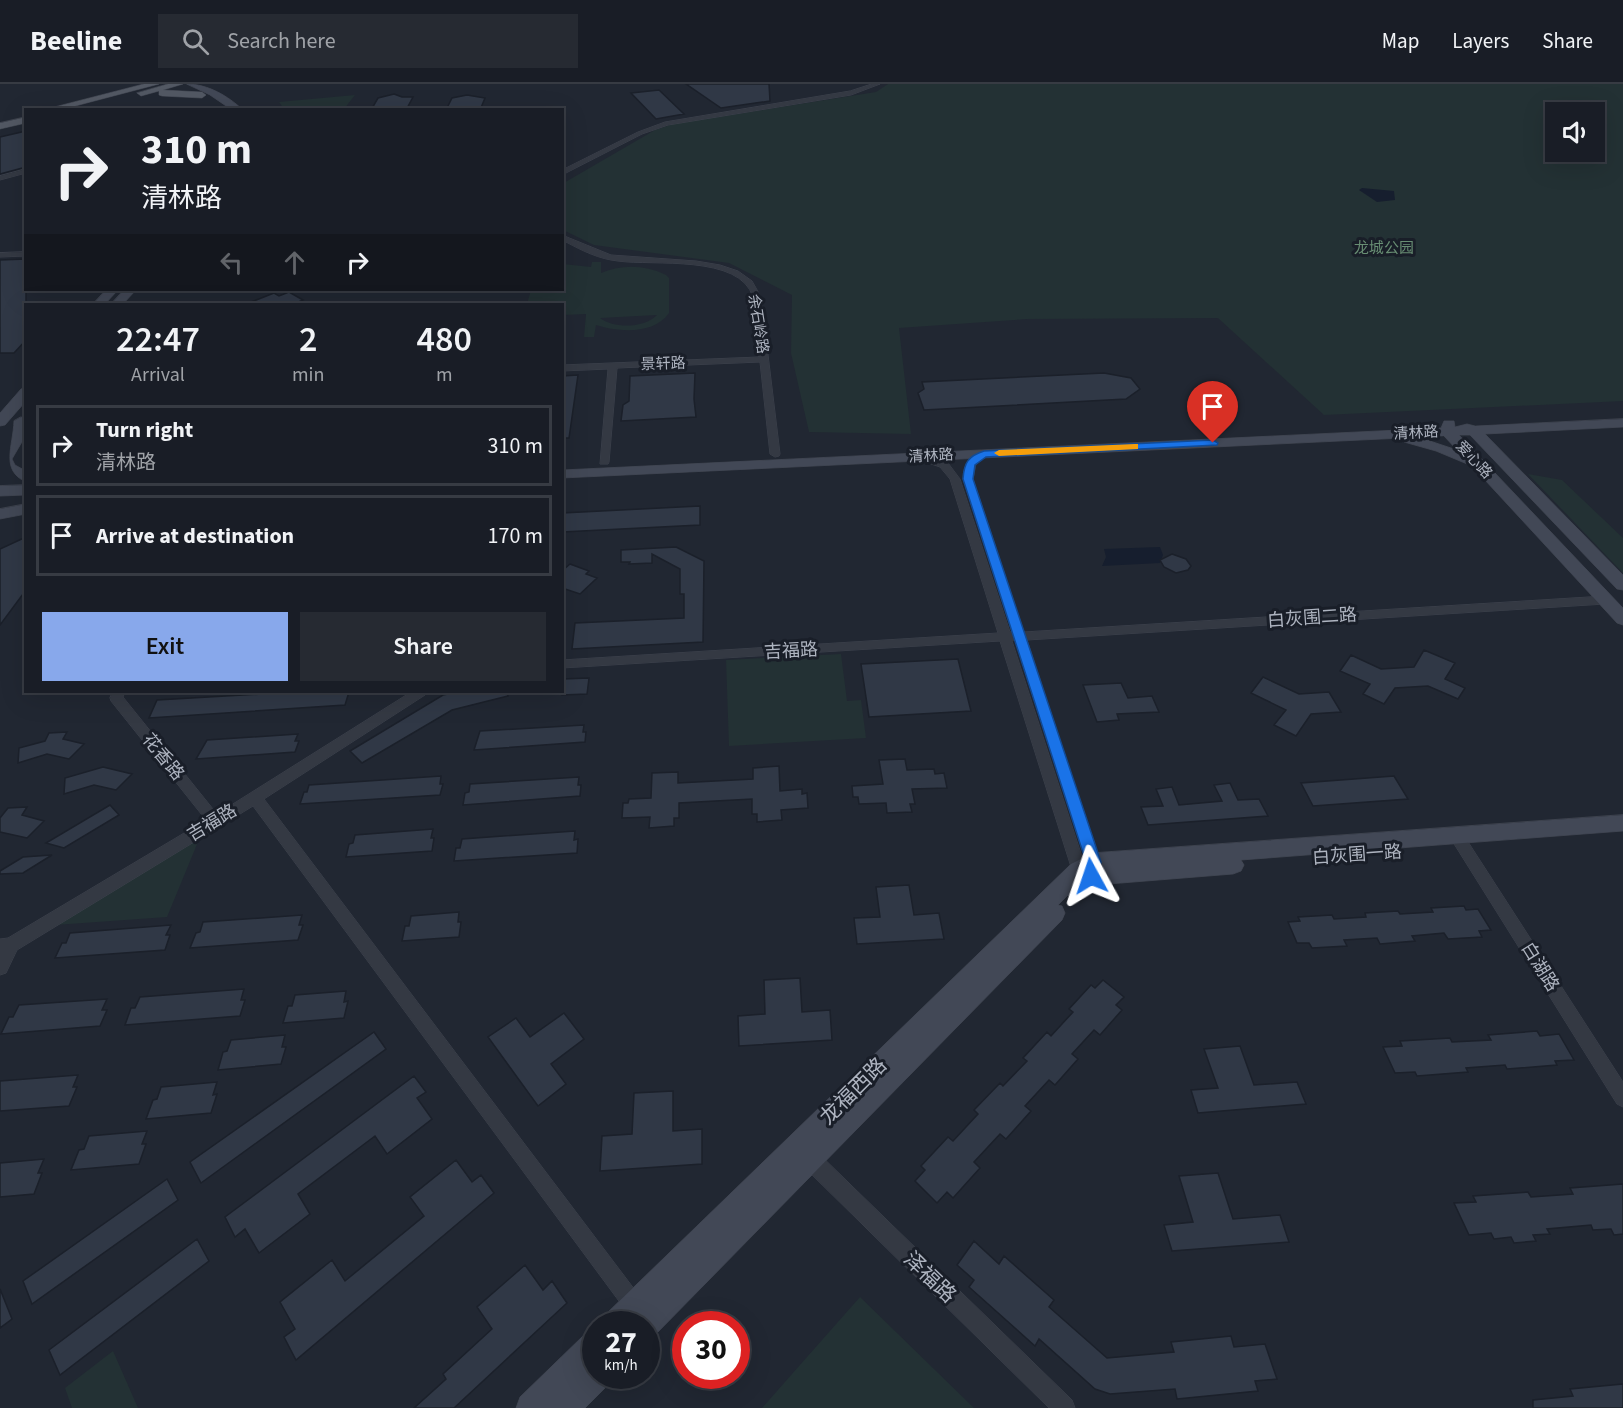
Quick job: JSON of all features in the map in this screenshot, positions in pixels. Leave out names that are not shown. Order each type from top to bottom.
[{"type":"main road","points":[[114,94],[139,84]]},
{"type":"main road","points":[[55,108],[155,84]]},
{"type":"main road","points":[[79,108],[177,84],[202,95],[219,108]]},
{"type":"main road","points":[[191,84],[213,88],[237,108]]},
{"type":"main road","points":[[102,102],[168,93],[202,95]]},
{"type":"main road","points":[[0,120],[24,114]]},
{"type":"main road","points":[[0,126],[24,120]]},
{"type":"main road","points":[[100,303],[111,291]]},
{"type":"main road","points":[[118,303],[128,291]]},
{"type":"main road","points":[[0,422],[24,394]]},
{"type":"main road","name":"清林路","points":[[564,464],[1449,426],[1623,413]]},
{"type":"main road","points":[[0,446],[23,418]]},
{"type":"main road","points":[[23,418],[20,435],[11,445],[5,459],[9,468],[24,477]]},
{"type":"main road","name":"清林路","points":[[564,474],[1374,435],[1449,426],[1473,430],[1623,423]]},
{"type":"main road","name":"爱心路","points":[[1449,426],[1484,471],[1623,619]]},
{"type":"main road","points":[[1508,467],[1506,458],[1511,443],[1519,436],[1551,426]]},
{"type":"main road","name":"爱心路","points":[[1473,430],[1623,585]]},
{"type":"main road","points":[[1374,435],[1399,437],[1441,448],[1484,471]]},
{"type":"main road","points":[[0,491],[24,489]]},
{"type":"main road","points":[[0,501],[24,500]]},
{"type":"main road","points":[[0,514],[24,509]]},
{"type":"main road","name":"白灰围一路","points":[[1088,869],[1460,841],[1623,823]]},
{"type":"main road","name":"白灰围一路","points":[[1460,841],[1623,835]]},
{"type":"main road","name":"龙福西路","points":[[650,1311],[803,1153],[1088,869]]},
{"type":"main road","points":[[531,1408],[582,1359]]},
{"type":"main road","points":[[563,1408],[583,1389]]},
{"type":"street","points":[[564,172],[640,133],[667,123],[851,93],[878,84]]},
{"type":"street","points":[[0,178],[24,172]]},
{"type":"street","name":"余石岭路","points":[[564,238],[588,251],[610,258],[700,264],[726,270],[740,276],[750,284],[756,292],[775,454]]},
{"type":"street","points":[[0,255],[24,254]]},
{"type":"street","name":"景轩路","points":[[564,368],[764,359]]},
{"type":"street","points":[[604,462],[613,366]]},
{"type":"street","points":[[984,454],[969,464],[968,479],[1020,637],[1088,869]]},
{"type":"street","points":[[921,457],[944,465],[955,479],[1006,638],[1088,869]]},
{"type":"street","name":"白灰围二路","points":[[1020,637],[1605,600]]},
{"type":"street","name":"吉福路","points":[[564,664],[1020,637]]},
{"type":"street","name":"花香路","points":[[118,693],[116,698],[215,821]]},
{"type":"street","name":"吉福路","points":[[6,945],[255,798],[418,693]]},
{"type":"street","points":[[255,798],[638,1311]]},
{"type":"street","name":"白湖路","points":[[1460,841],[1623,1098]]},
{"type":"street","points":[[0,968],[6,945]]},
{"type":"street","name":"泽福路","points":[[803,1153],[1064,1408]]},
{"type":"green space","name":"龙城公园","points":[[888,84],[1623,84],[1623,401],[1324,415],[1218,318],[1027,319],[899,328],[911,434],[809,432],[791,353],[792,295],[729,263],[594,245],[564,230],[564,183],[655,130],[673,124],[876,92]]},
{"type":"green space","points":[[355,95],[345,108],[283,108],[279,102]]},
{"type":"green space","points":[[592,262],[601,262],[601,273],[617,268],[634,267],[650,269],[666,275],[669,278],[669,313],[654,325],[635,330],[596,325],[594,337],[584,337],[586,314],[564,315],[564,303],[527,303],[531,291],[564,291],[564,264],[591,267]],"holes":[[[657,315],[645,322],[629,326],[613,324],[600,318]]]},
{"type":"green space","points":[[1528,474],[1562,480],[1623,538],[1623,573]]},
{"type":"green space","points":[[841,654],[847,701],[861,700],[866,738],[729,746],[726,660]]},
{"type":"green space","points":[[200,837],[167,917],[55,925]]},
{"type":"green space","points":[[860,1297],[974,1408],[762,1408]]},
{"type":"green space","points":[[113,1351],[138,1408],[72,1408],[65,1388]]},
{"type":"water","points":[[1362,188],[1394,191],[1395,200],[1377,202],[1359,190]]},
{"type":"water","points":[[1160,547],[1163,555],[1160,563],[1102,566],[1106,557],[1104,549]]},
{"type":"building","points":[[686,84],[769,84],[770,101],[721,108]]},
{"type":"building","points":[[659,90],[684,114],[656,119],[631,93]]},
{"type":"building","points":[[394,94],[413,97],[407,108],[372,108],[378,98]]},
{"type":"building","points":[[467,95],[485,98],[481,108],[447,108],[452,98]]},
{"type":"building","points":[[24,131],[24,168],[0,174],[0,137]]},
{"type":"building","points":[[24,259],[26,303],[24,303],[24,342],[14,353],[0,353],[0,260]]},
{"type":"building","points":[[289,292],[303,300],[296,303],[249,303],[274,293],[279,296]]},
{"type":"building","points":[[695,373],[696,417],[621,421],[623,405],[629,401],[630,376]]},
{"type":"building","points":[[1104,373],[1131,378],[1140,389],[1126,399],[924,410],[918,393],[924,389],[922,382]]},
{"type":"building","points":[[578,375],[569,438],[564,438],[564,376]]},
{"type":"building","points":[[700,506],[700,525],[564,532],[564,513]]},
{"type":"building","points":[[24,538],[24,593],[0,625],[0,549]]},
{"type":"building","points":[[676,547],[704,561],[703,642],[572,649],[575,623],[684,618],[684,594],[680,594],[680,569],[652,554],[652,563],[621,562],[621,550]]},
{"type":"building","points":[[1172,554],[1186,559],[1191,566],[1188,570],[1176,573],[1164,567],[1160,560]]},
{"type":"building","points":[[570,564],[589,571],[586,574],[597,578],[580,594],[564,589],[564,569]]},
{"type":"building","points":[[1424,650],[1455,663],[1445,679],[1465,688],[1458,699],[1428,686],[1395,688],[1384,704],[1363,694],[1370,684],[1340,671],[1351,655],[1381,669],[1414,667]]},
{"type":"building","points":[[958,659],[971,711],[869,717],[861,664]]},
{"type":"building","points":[[1263,677],[1299,694],[1329,692],[1341,712],[1311,714],[1296,736],[1274,725],[1286,710],[1251,693]]},
{"type":"building","points":[[589,678],[587,694],[562,695],[564,679]]},
{"type":"building","points":[[1121,683],[1128,698],[1152,696],[1159,712],[1117,714],[1119,720],[1097,722],[1083,685]]},
{"type":"building","points":[[280,693],[349,693],[345,705],[149,718],[157,700]]},
{"type":"building","points":[[507,693],[508,696],[452,710],[362,763],[350,751],[443,695]]},
{"type":"building","points":[[584,725],[585,742],[474,750],[480,731]]},
{"type":"building","points":[[67,732],[63,739],[84,744],[69,759],[47,754],[18,763],[19,748],[45,741],[49,733]]},
{"type":"building","points":[[298,734],[295,741],[299,741],[295,752],[196,759],[207,740]]},
{"type":"building","points":[[905,759],[907,770],[934,769],[935,774],[944,773],[947,788],[912,789],[915,804],[910,804],[912,812],[887,813],[886,803],[859,804],[858,797],[853,797],[852,786],[883,784],[879,760]]},
{"type":"building","points":[[779,766],[780,791],[802,789],[802,794],[807,793],[808,808],[781,810],[782,820],[757,822],[757,814],[752,814],[752,799],[679,803],[679,818],[674,818],[674,826],[649,828],[650,817],[622,818],[623,803],[628,803],[629,799],[651,798],[652,773],[678,772],[678,783],[753,779],[753,768]]},
{"type":"building","points":[[103,767],[132,774],[116,790],[94,785],[64,794],[65,778]]},
{"type":"building","points":[[441,776],[440,784],[443,784],[440,795],[300,804],[309,785]]},
{"type":"building","points":[[1394,776],[1408,799],[1313,806],[1301,783]]},
{"type":"building","points":[[579,777],[580,796],[463,805],[465,793],[469,792],[470,784]]},
{"type":"building","points":[[1230,783],[1238,800],[1259,799],[1268,816],[1148,825],[1141,807],[1163,806],[1156,789],[1172,787],[1179,805],[1222,801],[1214,785]]},
{"type":"building","points":[[110,805],[119,815],[64,848],[46,843]]},
{"type":"building","points":[[27,807],[22,815],[44,821],[27,838],[0,832],[0,818],[8,808]]},
{"type":"building","points":[[433,829],[432,851],[346,857],[349,844],[353,843],[355,835]]},
{"type":"building","points":[[575,831],[574,840],[578,839],[577,853],[454,861],[456,848],[460,848],[462,839]]},
{"type":"building","points":[[52,855],[23,873],[0,874],[0,871],[23,857]]},
{"type":"building","points":[[909,885],[914,915],[939,913],[944,939],[857,944],[854,918],[880,917],[876,887]]},
{"type":"building","points":[[1464,906],[1466,910],[1478,909],[1491,930],[1479,931],[1482,937],[1448,939],[1444,933],[1412,936],[1415,941],[1380,944],[1377,938],[1344,940],[1347,946],[1312,948],[1309,943],[1297,943],[1288,922],[1300,921],[1298,917],[1332,915],[1334,919],[1366,917],[1365,913],[1433,912],[1431,908]]},
{"type":"building","points":[[459,912],[458,922],[461,922],[459,937],[402,941],[405,926],[409,926],[411,916]]},
{"type":"building","points":[[302,915],[299,925],[303,925],[298,940],[190,948],[203,922]]},
{"type":"building","points":[[171,925],[166,935],[170,935],[165,950],[55,958],[70,933]]},
{"type":"building","points":[[800,978],[802,1012],[830,1010],[832,1040],[739,1046],[738,1016],[765,1014],[764,980]]},
{"type":"building","points":[[1103,980],[1124,997],[1116,1005],[1122,1010],[1100,1035],[1094,1030],[1072,1054],[1078,1059],[1055,1085],[1049,1080],[1025,1106],[1031,1111],[1006,1139],[1000,1134],[974,1162],[980,1168],[953,1198],[947,1192],[937,1203],[915,1181],[925,1170],[921,1166],[948,1137],[953,1141],[978,1114],[974,1110],[1000,1083],[1003,1086],[1027,1061],[1023,1058],[1047,1032],[1051,1036],[1073,1012],[1069,1009],[1091,985],[1095,988]]},
{"type":"building","points":[[244,989],[241,1000],[245,1000],[240,1016],[125,1025],[131,1008],[135,1008],[140,997]]},
{"type":"building","points":[[346,991],[344,1002],[348,1001],[344,1018],[283,1023],[288,1006],[292,1006],[295,995]]},
{"type":"building","points":[[107,999],[102,1010],[107,1010],[100,1026],[1,1034],[9,1017],[13,1017],[19,1005]]},
{"type":"building","points":[[564,1013],[584,1039],[551,1064],[566,1084],[538,1106],[488,1037],[516,1018],[530,1037]]},
{"type":"building","points":[[1537,1031],[1540,1036],[1559,1034],[1574,1060],[1555,1061],[1557,1065],[1507,1069],[1505,1065],[1466,1068],[1468,1072],[1417,1076],[1415,1072],[1395,1073],[1383,1047],[1402,1046],[1400,1041],[1450,1038],[1452,1042],[1491,1040],[1488,1035]]},
{"type":"building","points":[[374,1032],[386,1049],[201,1183],[190,1162]]},
{"type":"building","points":[[285,1035],[282,1047],[286,1047],[281,1064],[218,1070],[223,1052],[227,1051],[231,1040]]},
{"type":"building","points":[[1240,1046],[1254,1085],[1297,1082],[1306,1104],[1198,1113],[1191,1090],[1218,1088],[1204,1049]]},
{"type":"building","points":[[78,1075],[73,1087],[77,1087],[69,1106],[0,1111],[0,1081]]},
{"type":"building","points":[[414,1076],[426,1092],[417,1098],[432,1119],[387,1154],[375,1136],[298,1194],[310,1214],[259,1253],[245,1229],[235,1237],[225,1217]]},
{"type":"building","points":[[217,1082],[213,1095],[217,1094],[211,1113],[146,1119],[161,1087]]},
{"type":"building","points":[[673,1091],[673,1131],[702,1129],[702,1164],[600,1171],[602,1136],[632,1134],[634,1093]]},
{"type":"building","points":[[147,1131],[142,1144],[146,1144],[139,1164],[71,1170],[79,1150],[84,1149],[89,1136]]},
{"type":"building","points":[[44,1159],[38,1173],[42,1173],[34,1194],[0,1197],[0,1163]]},
{"type":"building","points":[[456,1160],[472,1182],[481,1175],[494,1193],[296,1360],[284,1337],[295,1329],[280,1302],[332,1260],[345,1281],[424,1216],[410,1197]]},
{"type":"building","points":[[1218,1173],[1233,1219],[1280,1215],[1289,1242],[1172,1251],[1164,1225],[1193,1222],[1179,1176]]},
{"type":"building","points":[[167,1179],[178,1200],[32,1304],[23,1281]]},
{"type":"building","points":[[1623,1184],[1623,1234],[1614,1235],[1611,1229],[1593,1230],[1591,1225],[1547,1229],[1550,1234],[1533,1235],[1536,1241],[1514,1243],[1511,1237],[1494,1239],[1491,1233],[1469,1235],[1454,1203],[1476,1202],[1473,1196],[1528,1192],[1531,1197],[1573,1194],[1570,1188]]},
{"type":"building","points":[[197,1239],[209,1261],[60,1375],[49,1350]]},
{"type":"building","points":[[974,1241],[999,1264],[1004,1256],[1054,1300],[1049,1307],[1107,1358],[1174,1352],[1171,1342],[1231,1336],[1234,1347],[1265,1344],[1277,1379],[1255,1381],[1258,1391],[1177,1399],[1175,1389],[1110,1394],[1095,1389],[1039,1339],[1035,1346],[969,1287],[974,1280],[957,1265]]},
{"type":"building","points":[[525,1265],[543,1290],[552,1281],[567,1303],[454,1408],[414,1408],[446,1379],[443,1374],[492,1329],[477,1307]]},
{"type":"building","points":[[0,1289],[12,1319],[0,1328]]},
{"type":"building","points":[[1623,1384],[1623,1408],[1533,1408],[1533,1400],[1573,1396],[1570,1389]]},
{"type":"slow traffic","points":[[999,453],[1135,447]]},
{"type":"route","points":[[1091,876],[1093,862],[968,479],[969,464],[984,454],[1213,443]]}]
